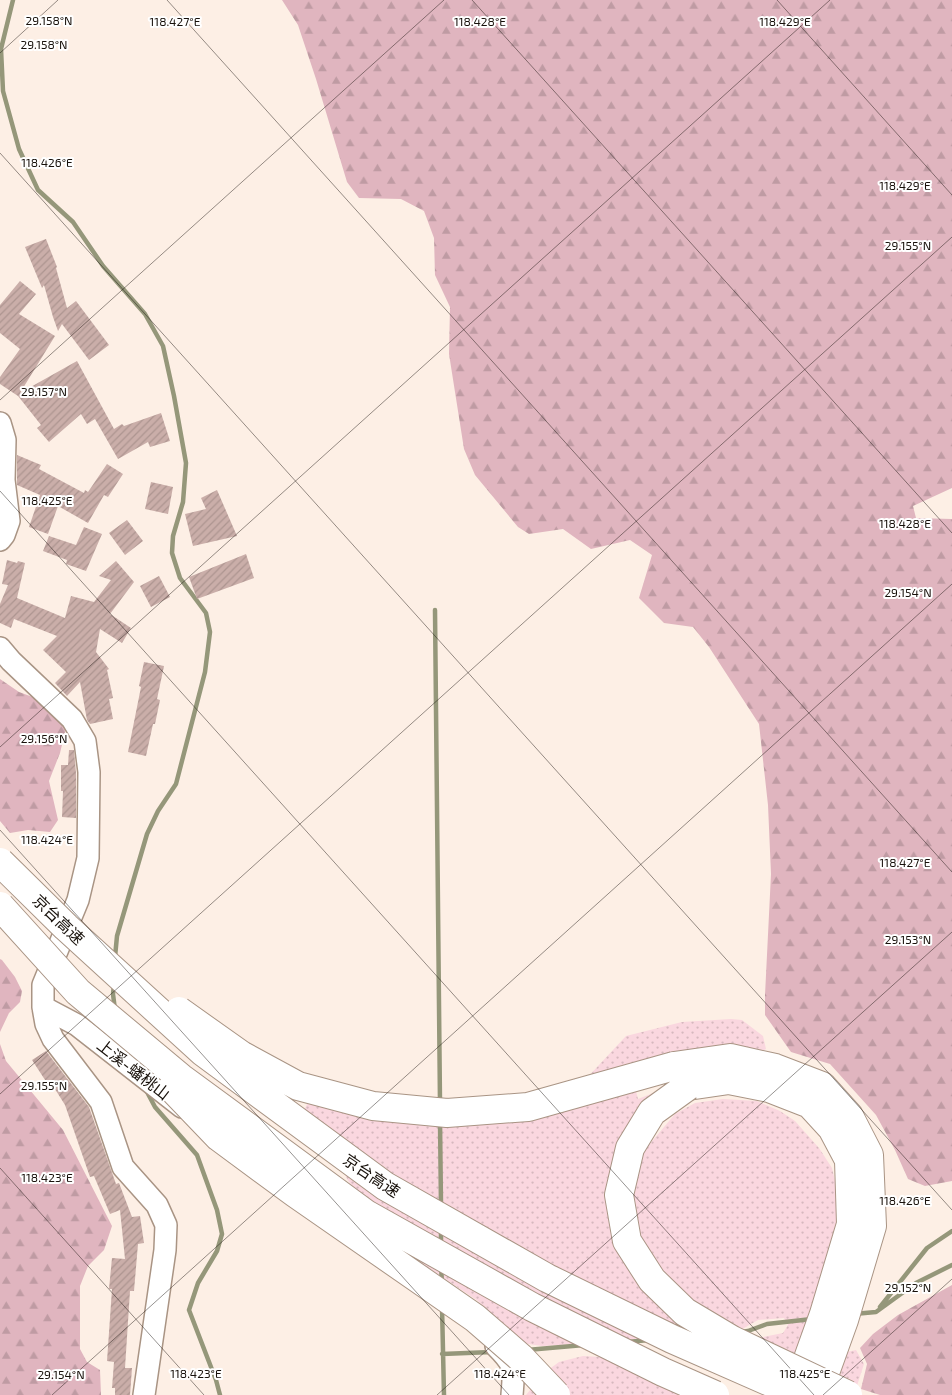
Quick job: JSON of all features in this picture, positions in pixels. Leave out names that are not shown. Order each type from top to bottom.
[{"type":"highway","name":"京台高速","points":[[0,862],[66,928],[203,1052],[385,1186],[547,1278],[672,1339],[786,1389],[805,1395]]},
{"type":"highway","name":"京台高速","points":[[0,906],[78,992],[181,1078],[366,1214],[532,1307],[663,1372],[715,1395]]},
{"type":"highway","points":[[66,928],[241,1055],[298,1086],[374,1106],[447,1113],[528,1107],[681,1076],[730,1058],[775,1068],[822,1086],[849,1116],[869,1155],[872,1226],[844,1320],[817,1395]]},
{"type":"highway","points":[[78,992],[219,1137],[295,1193],[475,1318],[520,1357],[556,1395]]},
{"type":"highway","points":[[681,1076],[729,1080],[769,1088],[810,1104],[832,1128],[849,1160],[851,1224],[824,1314],[795,1395]]},
{"type":"highway","points":[[681,1076],[652,1112],[630,1148],[619,1195],[627,1241],[652,1280],[685,1312],[732,1340],[848,1395]]},
{"type":"street","points":[[0,423],[5,440],[4,480],[10,521],[0,540]]},
{"type":"street","points":[[0,648],[11,661],[72,719],[85,741],[89,772],[88,858],[78,900],[43,985],[43,1007],[46,1024],[53,1039],[101,1102],[123,1167],[157,1205],[166,1225],[165,1250],[144,1395]]},
{"type":"street","name":"上溪-蟠桃山","points":[[43,1007],[77,1025],[376,1258],[467,1318],[509,1359],[513,1369],[512,1395]]},
{"type":"shaded area","points":[[742,1020],[763,1036],[766,1049],[756,1054],[631,1072],[638,1099],[671,1086],[643,1152],[675,1114],[695,1103],[723,1099],[757,1101],[780,1111],[795,1121],[819,1148],[832,1168],[838,1194],[835,1236],[796,1358],[759,1342],[763,1337],[783,1333],[788,1325],[784,1318],[758,1320],[737,1332],[688,1337],[542,1346],[522,1343],[504,1330],[478,1301],[392,1243],[347,1179],[332,1139],[304,1111],[307,1104],[370,1113],[527,1102],[585,1080],[626,1036],[682,1022]]},
{"type":"shaded area","points":[[856,1350],[864,1364],[854,1395],[827,1395],[842,1353]]},
{"type":"shaded area","points":[[583,1356],[601,1357],[687,1395],[526,1395],[544,1373],[559,1362]]},
{"type":"green space","points":[[282,0],[952,0],[952,488],[913,506],[916,518],[952,519],[952,1181],[925,1186],[908,1179],[876,1115],[830,1064],[791,1052],[765,1015],[771,874],[768,805],[759,724],[709,647],[693,627],[664,623],[639,598],[652,555],[630,540],[591,549],[563,529],[529,534],[518,527],[475,475],[464,449],[449,354],[450,307],[435,275],[434,238],[424,211],[401,199],[359,198],[347,182],[298,25]]},
{"type":"green space","points":[[0,679],[19,692],[49,703],[67,724],[60,753],[49,781],[58,820],[50,832],[28,830],[10,833],[0,821]]},
{"type":"green space","points":[[0,959],[15,977],[22,991],[20,1002],[9,1013],[0,1032]]},
{"type":"green space","points":[[0,1044],[6,1061],[63,1130],[112,1226],[104,1250],[88,1266],[80,1286],[80,1349],[87,1362],[100,1370],[101,1395],[0,1395]]},
{"type":"green space","points":[[952,1285],[952,1395],[880,1395],[861,1389],[867,1364],[860,1348],[873,1334],[898,1315]]},
{"type":"building","points":[[46,239],[57,267],[67,308],[76,301],[109,345],[89,360],[62,324],[58,331],[44,285],[42,288],[25,247]]},
{"type":"building","points":[[20,281],[36,294],[19,314],[55,336],[20,393],[77,361],[114,429],[122,424],[124,426],[161,413],[170,441],[150,447],[148,442],[118,459],[95,419],[87,424],[81,414],[49,442],[37,428],[41,425],[18,396],[0,384],[0,377],[20,349],[0,333],[0,305]]},
{"type":"building","points":[[17,455],[41,465],[39,469],[84,493],[85,490],[88,492],[107,464],[123,474],[108,497],[104,495],[88,523],[58,506],[48,534],[29,527],[40,495],[17,485]]},
{"type":"building","points":[[151,482],[173,487],[168,514],[145,509]]},
{"type":"building","points":[[217,490],[237,536],[193,546],[185,514],[206,509],[201,498]]},
{"type":"building","points":[[127,520],[143,541],[125,555],[109,533]]},
{"type":"building","points":[[84,527],[102,534],[86,571],[66,564],[67,560],[43,551],[49,536],[76,545]]},
{"type":"building","points":[[246,554],[254,578],[197,599],[189,577]]},
{"type":"building","points":[[7,560],[25,563],[17,598],[65,618],[71,596],[94,602],[111,580],[99,576],[116,561],[134,582],[110,614],[131,628],[122,643],[100,629],[96,652],[109,669],[107,670],[113,698],[109,699],[113,719],[90,724],[87,720],[80,682],[67,696],[55,683],[66,672],[43,650],[57,636],[14,619],[11,628],[0,623],[0,604],[8,585],[2,584]]},
{"type":"building","points":[[159,576],[170,597],[151,607],[140,586]]},
{"type":"building","points":[[144,662],[164,666],[157,699],[160,700],[146,756],[128,752]]},
{"type":"building","points":[[69,750],[74,750],[76,818],[62,817],[61,765],[68,765]]},
{"type":"building","points":[[46,1051],[89,1107],[116,1184],[119,1183],[132,1217],[140,1216],[144,1243],[138,1244],[134,1291],[130,1291],[125,1368],[132,1368],[130,1395],[115,1395],[115,1388],[112,1388],[114,1362],[107,1361],[112,1289],[109,1289],[112,1258],[125,1259],[120,1210],[110,1214],[94,1176],[90,1177],[65,1105],[50,1081],[47,1083],[32,1060]]},
{"type":"waterway","points":[[13,0],[1,49],[3,91],[19,149],[38,190],[73,222],[103,266],[145,314],[163,346],[186,463],[183,502],[173,536],[172,553],[180,578],[206,613],[210,632],[205,672],[176,784],[158,811],[147,834],[117,936],[115,957]]},
{"type":"waterway","points":[[435,610],[440,1103]]},
{"type":"waterway","points":[[114,985],[115,1010]]},
{"type":"waterway","points":[[146,1090],[155,1107],[197,1155],[217,1210],[222,1234],[217,1251],[198,1283],[189,1310],[220,1395]]},
{"type":"waterway","points":[[440,1121],[441,1206]]},
{"type":"waterway","points":[[441,1229],[441,1246]]},
{"type":"waterway","points":[[880,1307],[927,1248],[952,1231]]},
{"type":"waterway","points":[[854,1314],[876,1312],[916,1283],[952,1265]]},
{"type":"waterway","points":[[441,1266],[442,1283]]},
{"type":"waterway","points":[[442,1306],[444,1395]]},
{"type":"waterway","points":[[741,1332],[767,1324],[812,1319]]},
{"type":"waterway","points":[[627,1342],[649,1340]]},
{"type":"waterway","points":[[527,1350],[584,1345]]},
{"type":"waterway","points":[[442,1354],[492,1352]]}]
